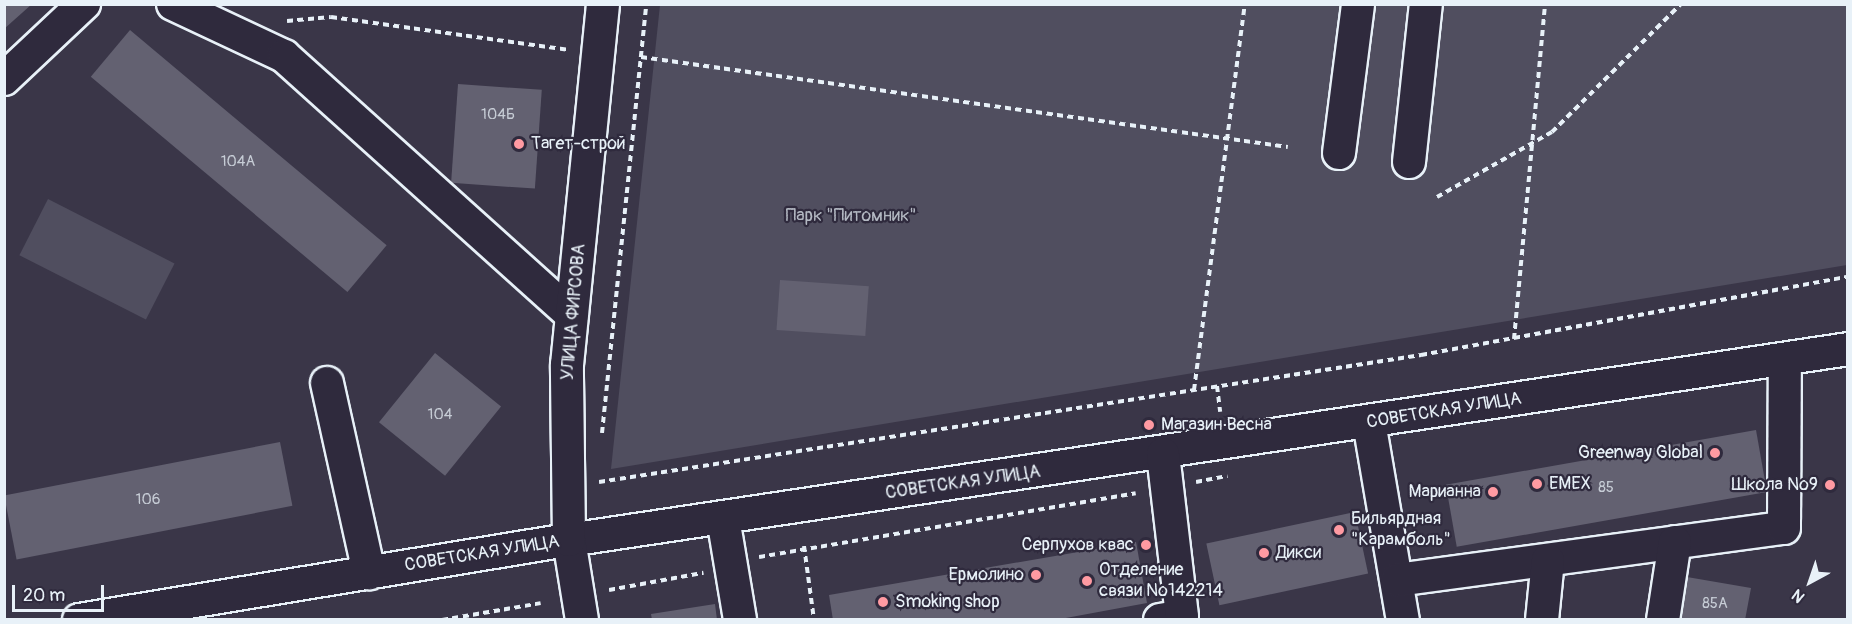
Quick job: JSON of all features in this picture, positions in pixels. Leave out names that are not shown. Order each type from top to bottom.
[{"type":"street","points":[[4,79],[84,4]]},
{"type":"street","points":[[173,4],[284,56],[572,315]]},
{"type":"street","name":"УЛИЦА ФИРСОВА","points":[[582,620],[569,540],[567,365],[603,4]]},
{"type":"street","points":[[1339,153],[1358,4]]},
{"type":"street","points":[[1409,162],[1426,4]]},
{"type":"street","name":"СОВЕТСКАЯ УЛИЦА","points":[[79,620],[569,540],[1162,454],[1848,349]]},
{"type":"street","points":[[1397,580],[1784,528],[1785,359]]},
{"type":"street","points":[[327,383],[369,573]]},
{"type":"street","points":[[1369,422],[1403,620]]},
{"type":"street","points":[[1160,620],[1182,616],[1162,454]]},
{"type":"street","points":[[723,518],[740,620]]},
{"type":"street","points":[[1663,620],[1675,542]]},
{"type":"street","points":[[1542,620],[1548,560]]},
{"type":"path","points":[[600,447],[646,4]]},
{"type":"path","points":[[1194,390],[1245,4]]},
{"type":"path","points":[[1514,339],[1545,4]]},
{"type":"path","points":[[1437,197],[1551,132],[1681,4]]},
{"type":"path","points":[[276,22],[331,17],[598,54]]},
{"type":"path","points":[[641,57],[1288,147]]},
{"type":"path","points":[[598,471],[596,482],[1194,390],[1514,339],[1848,277]]},
{"type":"path","points":[[609,590],[731,568],[804,546],[1167,488],[1240,473]]},
{"type":"path","points":[[804,546],[814,620]]},
{"type":"path","points":[[442,620],[541,603]]},
{"type":"green space","name":"Парк \"Питомник\"","points":[[660,5],[1847,5],[1847,265],[611,469]]},
{"type":"green space","points":[[48,199],[175,263],[146,320],[19,255]]},
{"type":"building","points":[[4,4],[32,4],[4,29]]},
{"type":"building","points":[[130,30],[387,245],[347,292],[91,77]]},
{"type":"building","points":[[458,84],[542,90],[535,189],[451,183]]},
{"type":"building","points":[[780,280],[869,286],[865,336],[777,330]]},
{"type":"building","points":[[435,353],[501,406],[445,476],[379,422]]},
{"type":"building","points":[[1756,430],[1767,492],[1457,547],[1446,485]]},
{"type":"building","points":[[280,442],[292,506],[17,559],[4,496]]},
{"type":"building","points":[[1355,512],[1368,574],[1219,605],[1206,544]]},
{"type":"building","points":[[1136,542],[1147,603],[1055,620],[833,620],[829,595]]},
{"type":"building","points":[[1687,577],[1751,588],[1745,620],[1680,620]]},
{"type":"building","points":[[715,604],[717,620],[652,620],[651,614]]},
{"type":"place","name":"Тагет-строй","points":[[519,144]]},
{"type":"place","name":"Магазин Весна","points":[[1149,425]]},
{"type":"place","name":"Greenway Global","points":[[1715,453]]},
{"type":"place","name":"EMEX","points":[[1537,484]]},
{"type":"place","name":"Школа №9","points":[[1830,485]]},
{"type":"place","name":"Марианна","points":[[1493,492]]},
{"type":"place","name":"Бильярдная \"Карамболь\"","points":[[1339,530]]},
{"type":"place","name":"Серпухов квас","points":[[1146,545]]},
{"type":"place","name":"Дикси","points":[[1264,553]]},
{"type":"place","name":"Ермолино","points":[[1036,575]]},
{"type":"place","name":"Отделение связи №142214","points":[[1087,581]]},
{"type":"place","name":"Smoking shop","points":[[883,602]]}]
